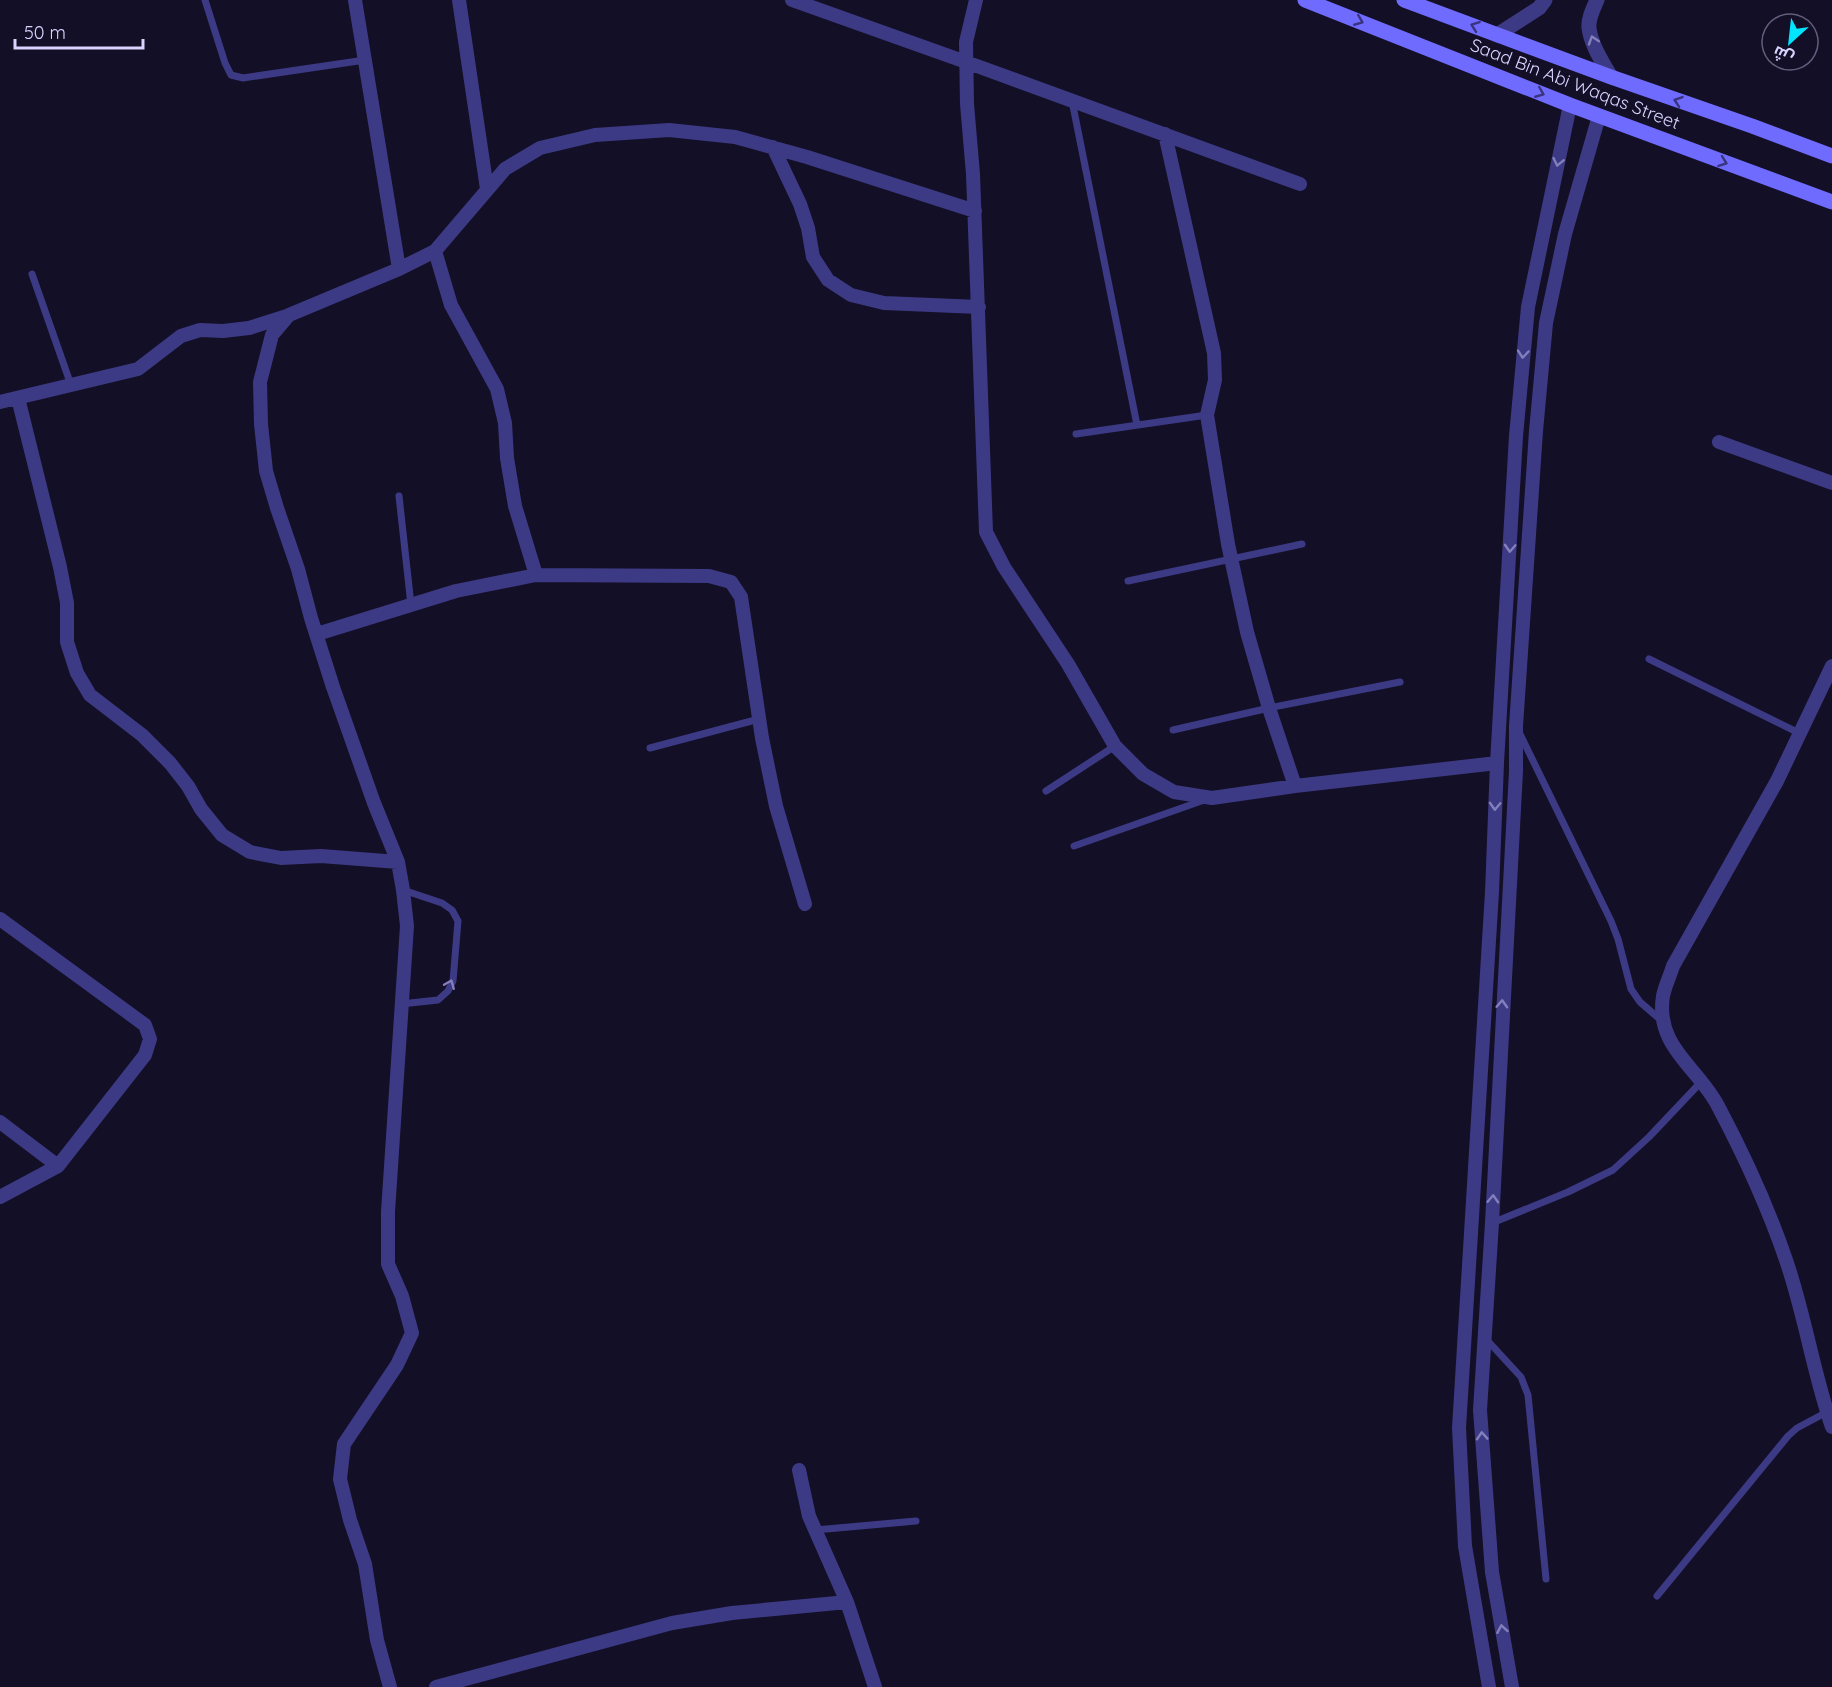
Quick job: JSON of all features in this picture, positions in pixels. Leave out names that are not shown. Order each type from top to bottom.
[{"type":"main road","name":"Saad Bin Abi Waqas Street","points":[[1305,0],[1570,105],[1832,202]]},
{"type":"main road","name":"Saad Bin Abi Waqas Street","points":[[1404,0],[1832,156]]},
{"type":"street","points":[[355,0],[399,269]]},
{"type":"street","points":[[459,0],[487,189]]},
{"type":"street","points":[[792,0],[1300,184]]},
{"type":"street","points":[[976,0],[966,42],[966,62],[975,211],[986,532],[1004,567],[1068,664],[1115,746],[1143,774],[1174,792],[1212,798],[1497,763]]},
{"type":"street","points":[[1497,35],[1539,8],[1545,0]]},
{"type":"street","points":[[1597,0],[1591,14],[1589,28],[1594,46],[1611,77]]},
{"type":"street","points":[[1489,1687],[1466,1546],[1459,1428],[1491,904],[1516,436],[1528,307],[1570,105]]},
{"type":"street","points":[[1512,1687],[1492,1572],[1480,1410],[1516,771],[1516,726],[1535,443],[1546,323],[1565,234],[1599,116]]},
{"type":"street","points":[[0,402],[138,369],[181,336],[200,330],[223,331],[249,328],[289,315],[399,269],[435,251],[505,169],[540,148],[595,135],[669,130],[735,136],[975,211]]},
{"type":"street","points":[[1165,134],[1214,353],[1215,380],[1207,415],[1231,559],[1246,632],[1295,786]]},
{"type":"street","points":[[773,147],[800,204],[808,228],[813,257],[828,280],[851,296],[884,303],[979,307]]},
{"type":"street","points":[[1553,187],[1576,195]]},
{"type":"street","points":[[435,251],[451,304],[497,388],[505,423],[507,458],[515,506],[536,575]]},
{"type":"street","points":[[289,315],[272,335],[260,382],[261,424],[267,471],[316,634],[374,803],[398,862],[406,926],[388,1212],[388,1264],[402,1296],[412,1333],[397,1365],[344,1444],[340,1479],[350,1520],[366,1564],[377,1640],[390,1687]]},
{"type":"street","points":[[18,398],[60,567],[67,603],[68,642],[77,673],[90,695],[142,735],[170,763],[188,786],[201,809],[222,835],[250,852],[281,858],[321,856],[398,862]]},
{"type":"street","points":[[1719,442],[1832,483]]},
{"type":"street","points":[[316,634],[456,591],[536,575],[709,576],[730,582],[741,597],[759,719],[776,806],[805,904]]},
{"type":"street","points":[[1831,1422],[1820,1392],[1809,1339],[1786,1260],[1739,1146],[1715,1099],[1673,1048],[1662,1021],[1663,995],[1674,966],[1777,781],[1832,666]]},
{"type":"street","points":[[0,920],[145,1025],[150,1039],[145,1055],[58,1166],[0,1197]]},
{"type":"street","points":[[0,1122],[58,1166]]},
{"type":"street","points":[[799,1470],[809,1516],[847,1602],[875,1687]]},
{"type":"street","points":[[436,1687],[672,1623],[732,1613],[847,1602]]},
{"type":"lane","points":[[205,0],[231,75],[243,78],[365,60]]},
{"type":"lane","points":[[1072,100],[1137,425]]},
{"type":"lane","points":[[32,274],[71,385]]},
{"type":"lane","points":[[1076,434],[1207,415]]},
{"type":"lane","points":[[399,496],[411,605]]},
{"type":"lane","points":[[1128,581],[1302,544]]},
{"type":"lane","points":[[1649,659],[1799,734]]},
{"type":"lane","points":[[1173,730],[1400,682]]},
{"type":"lane","points":[[650,748],[759,719]]},
{"type":"lane","points":[[1516,726],[1611,921],[1631,989],[1640,1002],[1662,1021]]},
{"type":"lane","points":[[1046,791],[1115,746]]},
{"type":"lane","points":[[1074,846],[1212,798]]},
{"type":"lane","points":[[401,1004],[438,1000],[448,991],[453,981],[458,921],[452,910],[442,903],[403,890]]},
{"type":"lane","points":[[1492,1223],[1568,1192],[1613,1170],[1649,1137],[1702,1081]]},
{"type":"lane","points":[[1484,1338],[1521,1377],[1528,1395],[1546,1579]]},
{"type":"lane","points":[[1656,1596],[1788,1436],[1797,1428],[1831,1422]]},
{"type":"lane","points":[[815,1530],[916,1521]]}]
